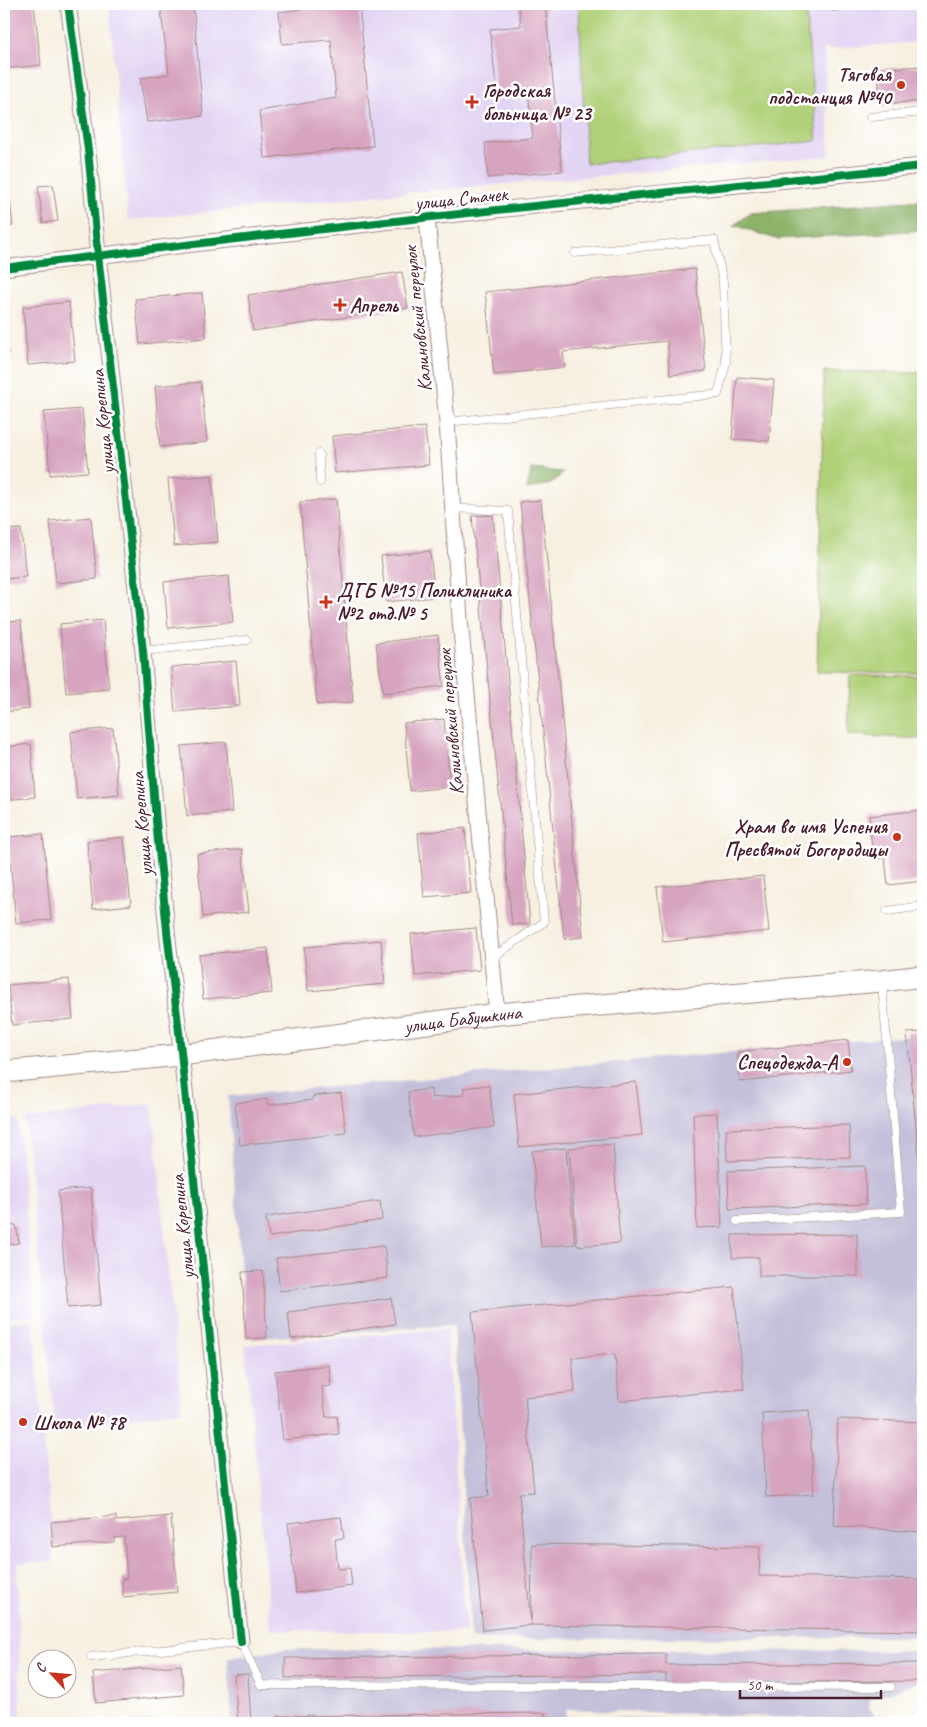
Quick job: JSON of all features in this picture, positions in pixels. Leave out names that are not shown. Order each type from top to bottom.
[{"type":"street","name":"улица Корепина","points":[[68,4],[88,150],[98,255],[143,651],[156,820],[241,1642]]},
{"type":"street","name":"улица Стачек","points":[[4,268],[98,255],[427,218],[923,166]]},
{"type":"street","name":"Калиновский переулок","points":[[427,218],[447,422],[460,619],[497,1014]]},
{"type":"street","name":"улица Бабушкина","points":[[4,1072],[180,1055],[497,1014],[923,976]]},
{"type":"lane","points":[[870,117],[923,112]]},
{"type":"lane","points":[[447,422],[718,394],[726,363],[723,282],[714,240],[575,253]]},
{"type":"lane","points":[[319,454],[320,482]]},
{"type":"lane","points":[[453,508],[508,511],[544,922],[492,958]]},
{"type":"lane","points":[[143,651],[247,640]]},
{"type":"lane","points":[[888,911],[923,906]]},
{"type":"lane","points":[[736,1221],[901,1212],[881,981]]},
{"type":"lane","points":[[91,1658],[241,1642],[261,1685],[891,1687]]},
{"type":"shaded area","name":"Городская больница № 23","points":[[109,4],[918,4],[921,42],[824,49],[830,156],[424,191],[128,220]]},
{"type":"shaded area","points":[[923,1035],[923,1637],[471,1639],[454,1325],[246,1339],[228,1096]]},
{"type":"shaded area","points":[[152,1104],[182,1411],[55,1428],[25,1119]]},
{"type":"shaded area","points":[[18,1119],[35,1316],[4,1318],[4,1121]]},
{"type":"shaded area","name":"Школа № 78","points":[[33,1320],[54,1562],[17,1563],[21,1723],[4,1723],[4,1322]]},
{"type":"shaded area","points":[[447,1329],[466,1632],[271,1630],[245,1345]]},
{"type":"shaded area","points":[[285,1649],[923,1651],[923,1673],[922,1681],[870,1699],[869,1707],[878,1721],[567,1709],[565,1723],[232,1723],[228,1658]]},
{"type":"shaded area","points":[[571,1716],[824,1723],[570,1723]]},
{"type":"green space","points":[[579,4],[805,4],[817,141],[586,164]]},
{"type":"green space","points":[[923,200],[923,230],[776,239],[734,225],[751,213]]},
{"type":"green space","points":[[824,371],[923,373],[923,673],[817,672]]},
{"type":"green space","points":[[531,469],[564,472],[551,484],[527,489]]},
{"type":"green space","points":[[850,675],[923,676],[923,739],[848,735]]},
{"type":"building","points":[[4,4],[34,4],[41,65],[4,69]]},
{"type":"building","points":[[160,4],[193,4],[203,116],[147,122],[140,78],[169,74]]},
{"type":"building","points":[[325,4],[359,4],[373,146],[264,158],[259,111],[336,98],[331,40],[282,44],[279,12],[325,6]]},
{"type":"building","points":[[518,4],[545,4],[562,171],[488,178],[485,143],[533,138],[528,91],[497,95],[490,29],[521,26]]},
{"type":"building","points":[[832,4],[880,4],[881,5],[832,11]]},
{"type":"building","name":"Тяговая подстанция №40","points":[[923,66],[923,101],[880,104],[878,69]]},
{"type":"building","points":[[4,182],[8,182],[13,226],[4,227]]},
{"type":"building","points":[[53,185],[58,221],[43,223],[38,186]]},
{"type":"building","points":[[695,269],[706,371],[670,375],[667,341],[563,352],[565,367],[494,375],[485,292]]},
{"type":"building","points":[[402,272],[408,308],[253,331],[248,295]]},
{"type":"building","points":[[202,293],[206,338],[140,344],[135,299]]},
{"type":"building","points":[[69,302],[75,361],[28,365],[23,307]]},
{"type":"building","points":[[4,323],[8,353],[4,354]]},
{"type":"building","points":[[737,377],[774,380],[769,441],[732,439]]},
{"type":"building","points":[[201,382],[207,442],[160,447],[155,386]]},
{"type":"building","points":[[82,409],[88,472],[50,475],[44,412]]},
{"type":"building","points":[[425,427],[429,465],[335,473],[332,436]]},
{"type":"building","points":[[212,475],[218,542],[174,546],[168,479]]},
{"type":"building","name":"ДГБ №15 Поликлиника №2 отд.№ 5","points":[[336,499],[353,702],[317,705],[300,502]]},
{"type":"building","points":[[541,500],[583,937],[564,939],[520,502]]},
{"type":"building","points":[[493,515],[530,924],[512,925],[472,516]]},
{"type":"building","points":[[91,517],[97,579],[56,583],[50,521]]},
{"type":"building","points":[[21,529],[26,577],[4,579],[4,530]]},
{"type":"building","points":[[430,551],[435,597],[386,602],[381,556]]},
{"type":"building","points":[[229,576],[233,622],[168,628],[164,582]]},
{"type":"building","points":[[103,620],[109,689],[66,693],[60,624]]},
{"type":"building","points":[[21,621],[29,709],[4,712],[4,622]]},
{"type":"building","points":[[438,635],[444,686],[383,693],[376,643]]},
{"type":"building","points":[[236,661],[240,706],[175,712],[171,667]]},
{"type":"building","points":[[444,719],[450,787],[410,791],[404,723]]},
{"type":"building","points":[[113,728],[119,795],[77,799],[71,732]]},
{"type":"building","points":[[226,742],[232,812],[187,816],[181,746]]},
{"type":"building","points":[[31,744],[35,797],[4,800],[4,747]]},
{"type":"building","name":"Храм во имя Успения Пресвятой Богородицы","points":[[923,810],[923,881],[888,885],[885,858],[873,859],[869,816]]},
{"type":"building","points":[[465,828],[471,893],[424,897],[418,833]]},
{"type":"building","points":[[43,834],[51,920],[16,923],[8,837]]},
{"type":"building","points":[[124,837],[131,905],[93,909],[87,841]]},
{"type":"building","points":[[242,849],[249,912],[203,917],[197,854]]},
{"type":"building","points":[[763,876],[769,931],[663,942],[657,887]]},
{"type":"building","points":[[476,928],[480,970],[415,976],[411,934]]},
{"type":"building","points":[[381,940],[385,984],[308,991],[304,947]]},
{"type":"building","points":[[268,948],[272,993],[203,999],[199,955]]},
{"type":"building","points":[[69,979],[73,1019],[12,1025],[8,985]]},
{"type":"building","points":[[923,1032],[923,1190],[922,1191],[907,1033]]},
{"type":"building","points":[[848,1040],[851,1070],[740,1082],[737,1052]]},
{"type":"building","points":[[636,1082],[642,1135],[519,1147],[514,1094]]},
{"type":"building","points":[[489,1085],[494,1127],[414,1137],[408,1092],[431,1089],[432,1098],[464,1095],[463,1088]]},
{"type":"building","points":[[341,1093],[346,1133],[240,1145],[235,1103],[267,1099],[268,1105],[313,1100],[313,1096]]},
{"type":"building","points":[[717,1113],[722,1227],[697,1228],[693,1114]]},
{"type":"building","points":[[849,1125],[850,1157],[727,1161],[726,1129]]},
{"type":"building","points":[[613,1144],[620,1243],[577,1246],[569,1148]]},
{"type":"building","points":[[566,1148],[575,1244],[541,1247],[532,1151]]},
{"type":"building","points":[[865,1166],[866,1204],[729,1209],[728,1171]]},
{"type":"building","points":[[91,1188],[101,1305],[68,1308],[58,1191]]},
{"type":"building","points":[[380,1201],[382,1220],[269,1237],[266,1217]]},
{"type":"building","points":[[16,1225],[19,1243],[4,1245],[4,1226]]},
{"type":"building","points":[[857,1234],[858,1276],[759,1276],[759,1257],[732,1258],[732,1235]]},
{"type":"building","points":[[384,1246],[388,1278],[280,1291],[276,1258]]},
{"type":"building","points":[[263,1271],[267,1338],[246,1339],[242,1272]]},
{"type":"building","points":[[734,1287],[744,1389],[619,1401],[615,1354],[572,1358],[575,1392],[525,1397],[534,1492],[519,1493],[531,1625],[483,1630],[470,1498],[489,1496],[472,1312]]},
{"type":"building","points":[[391,1298],[395,1324],[291,1339],[288,1312]]},
{"type":"building","points":[[329,1365],[331,1386],[322,1387],[326,1417],[337,1416],[339,1434],[283,1440],[275,1371]]},
{"type":"building","points":[[809,1410],[814,1494],[766,1497],[762,1413]]},
{"type":"building","points":[[838,1419],[923,1422],[923,1532],[834,1526]]},
{"type":"building","points":[[116,1516],[116,1521],[171,1516],[177,1592],[123,1597],[122,1579],[127,1578],[124,1537],[114,1538],[114,1542],[53,1547],[51,1522]]},
{"type":"building","points":[[341,1517],[344,1538],[335,1539],[338,1569],[350,1568],[352,1586],[296,1593],[288,1523]]},
{"type":"building","points":[[532,1544],[760,1547],[759,1576],[923,1579],[923,1631],[531,1625]]},
{"type":"building","points":[[666,1654],[666,1665],[922,1663],[922,1681],[666,1683],[666,1674],[285,1678],[285,1658]]},
{"type":"building","points":[[181,1665],[184,1695],[96,1703],[93,1673]]},
{"type":"building","points":[[248,1674],[251,1723],[238,1723],[234,1675]]},
{"type":"building","points":[[545,1713],[545,1723],[278,1723],[278,1716]]},
{"type":"building","points":[[191,1720],[192,1723],[128,1723],[128,1722]]},
{"type":"cycle path","points":[[68,4],[88,150],[98,255],[143,651],[156,821],[241,1642]]},
{"type":"cycle path","points":[[4,268],[348,226],[923,166]]},
{"type":"place","name":"Тяговая подстанция №40","points":[[901,85]]},
{"type":"place","name":"Городская больница № 23","points":[[472,102]]},
{"type":"place","name":"Апрель","points":[[340,305]]},
{"type":"place","name":"ДГБ №15 Поликлиника №2 отд.№ 5","points":[[326,602]]},
{"type":"place","name":"Храм во имя Успения Пресвятой Богородицы","points":[[897,837]]},
{"type":"place","name":"Спецодежда-А","points":[[847,1062]]},
{"type":"place","name":"Школа № 78","points":[[23,1422]]}]
